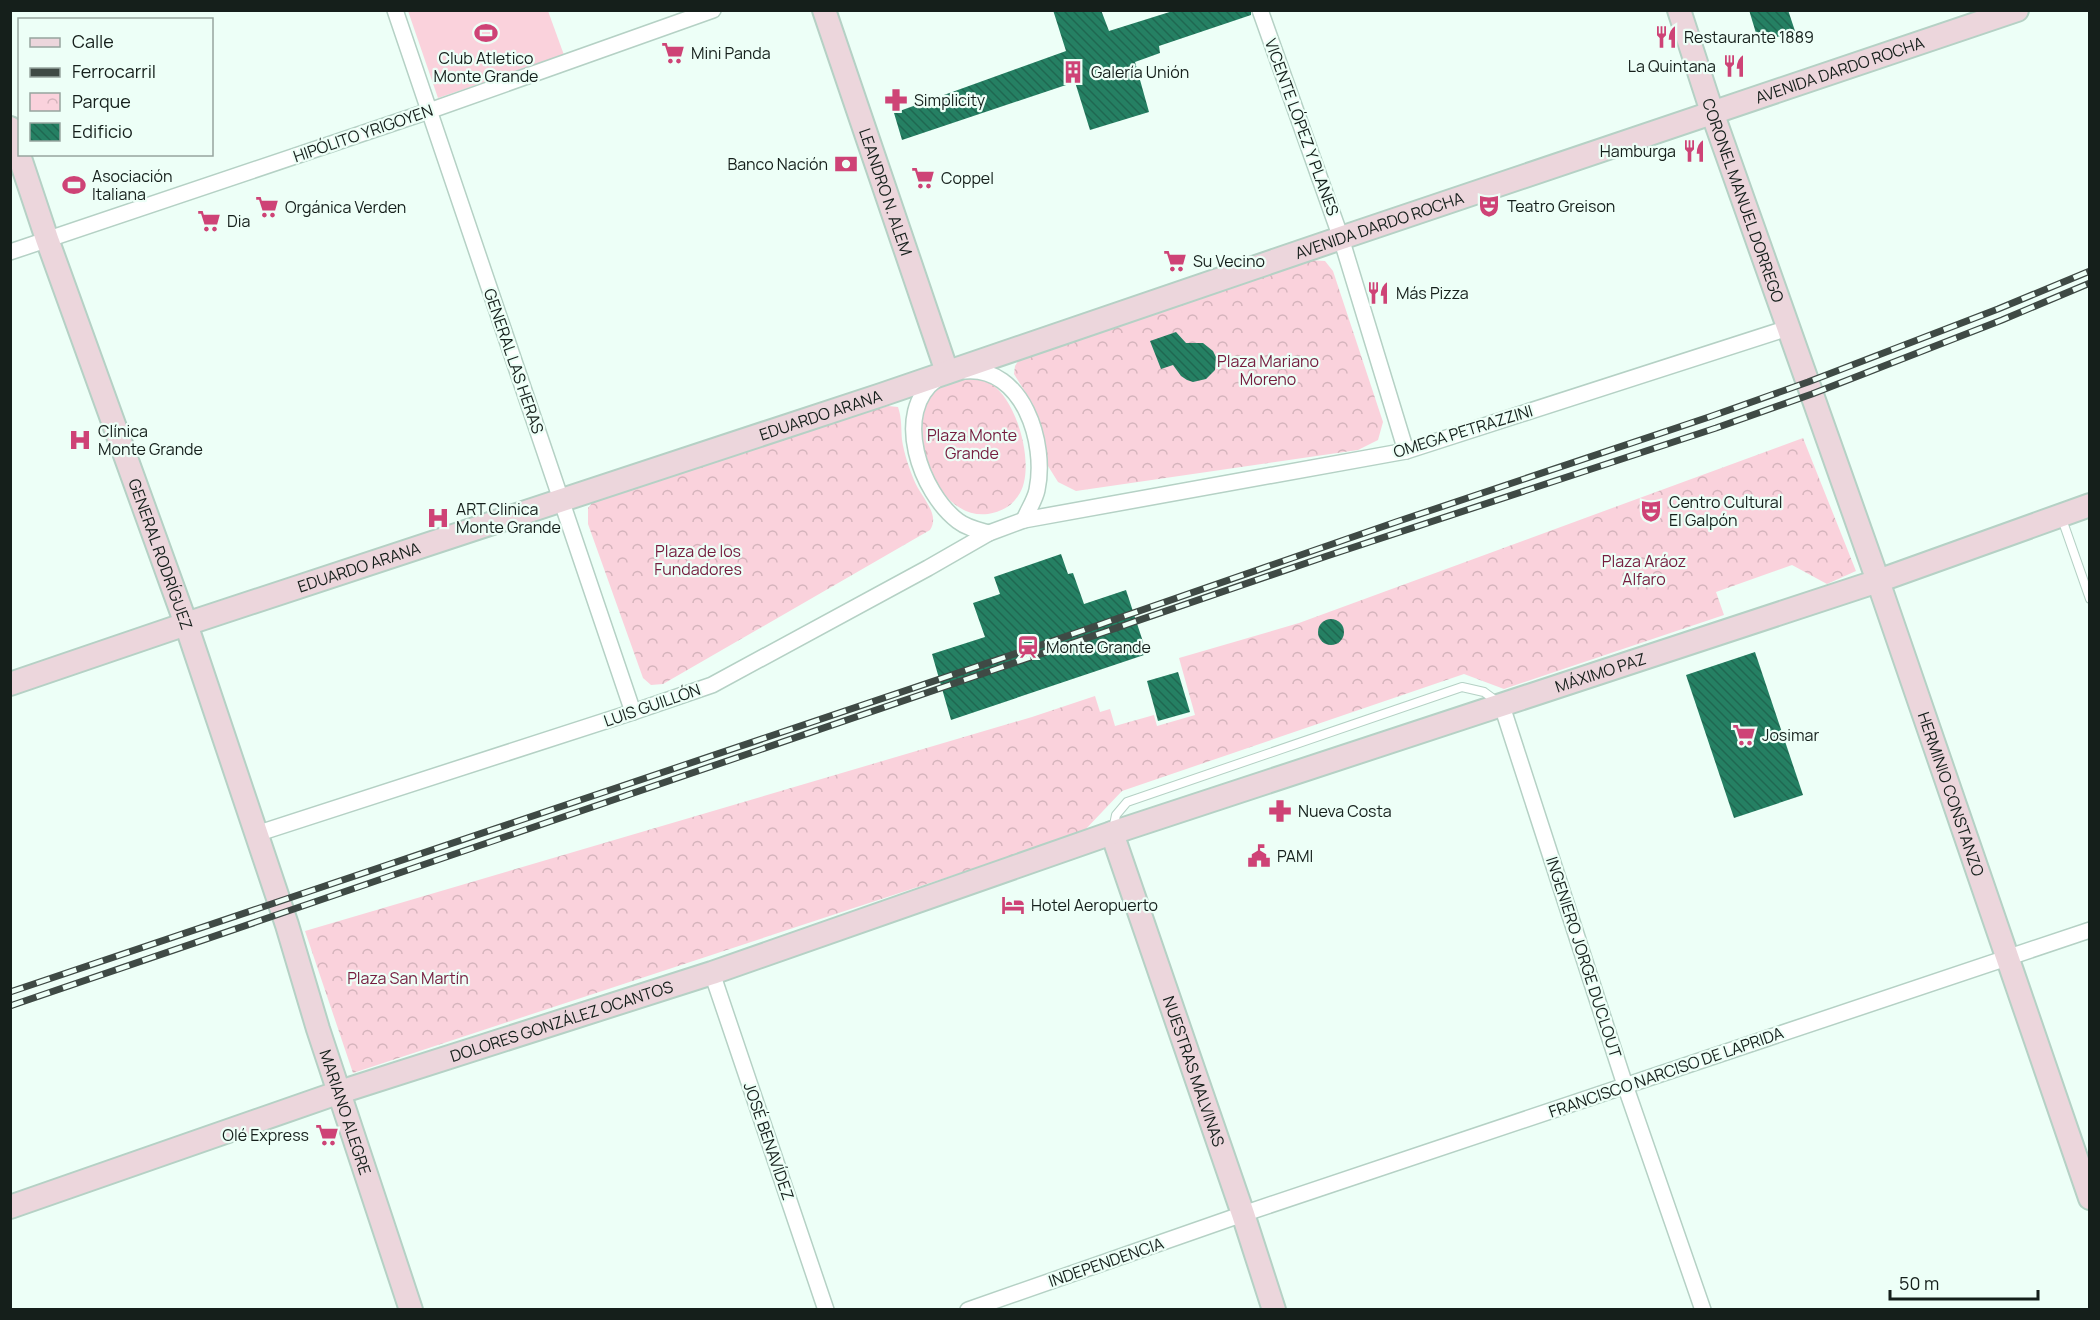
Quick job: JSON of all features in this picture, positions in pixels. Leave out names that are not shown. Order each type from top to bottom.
[{"type":"street","name":"GENERAL LAS HERAS","points":[[395,10],[633,712]]},
{"type":"street","name":"HIPÓLITO YRIGOYEN","points":[[10,252],[429,111],[713,10]]},
{"type":"street","name":"LEANDRO N. ALEM","points":[[824,10],[947,372]]},
{"type":"street","name":"VICENTE LÓPEZ Y PLANES","points":[[1260,10],[1341,238],[1406,451]]},
{"type":"street","name":"CORONEL MANUEL DORREGO","points":[[1679,10],[1712,112],[1810,389]]},
{"type":"street","name":"AVENIDA DARDO ROCHA","points":[[947,372],[2017,10]]},
{"type":"street","name":"GENERAL RODRÍGUEZ","points":[[10,128],[18,152]]},
{"type":"street","name":"GENERAL RODRÍGUEZ","points":[[19,156],[186,624],[284,914]]},
{"type":"street","name":"OMEGA PETRAZZINI","points":[[1024,520],[1406,451],[1788,328]]},
{"type":"street","points":[[989,533],[960,523],[945,510],[920,469],[914,430],[917,405],[931,383],[947,372],[977,370],[1000,378],[1015,393],[1025,409],[1037,446],[1039,468],[1037,491],[1024,520]]},
{"type":"street","name":"EDUARDO ARANA","points":[[10,684],[947,372]]},
{"type":"street","name":"HERMINIO CONSTANZO","points":[[1810,389],[2090,1198]]},
{"type":"street","name":"MÁXIMO PAZ","points":[[1112,833],[1878,581],[2090,505]]},
{"type":"street","name":"LUIS GUILLÓN","points":[[256,834],[712,685],[989,533],[1024,520]]},
{"type":"street","name":"INGENIERO JORGE DUCLOUT","points":[[1502,705],[1625,1085],[1703,1310]]},
{"type":"street","name":"DOLORES GONZÁLEZ OCANTOS","points":[[10,1207],[340,1092],[712,974],[1112,833]]},
{"type":"street","name":"NUESTRAS MALVINAS","points":[[1112,833],[1274,1310]]},
{"type":"street","name":"MARIANO ALEGRE","points":[[284,914],[318,1029],[411,1310]]},
{"type":"street","name":"FRANCISCO NARCISO DE LAPRIDA","points":[[1243,1214],[2090,930]]},
{"type":"street","name":"JOSÉ BENAVÍDEZ","points":[[712,974],[826,1310]]},
{"type":"street","name":"INDEPENDENCIA","points":[[968,1310],[1243,1214]]},
{"type":"lane","points":[[2061,515],[2090,600]]},
{"type":"lane","points":[[1112,833],[1116,815],[1127,802],[1440,694],[1462,687],[1484,692],[1502,705]]},
{"type":"green space","name":"Club Atletico Monte Grande","points":[[408,11],[548,11],[564,55],[438,98]]},
{"type":"green space","name":"Plaza Mariano Moreno","points":[[1308,260],[1325,261],[1333,271],[1383,422],[1378,440],[1358,450],[1076,491],[1058,482],[1048,466],[1043,433],[1029,398],[1014,374],[1015,366],[1020,358]]},
{"type":"green space","name":"Plaza Monte Grande","points":[[965,377],[991,384],[1001,392],[1016,420],[1025,454],[1026,470],[1018,496],[1005,508],[988,514],[968,512],[951,502],[938,485],[928,465],[923,443],[923,420],[928,401],[942,383]]},
{"type":"green space","name":"Plaza de los Fundadores","points":[[888,406],[898,407],[907,460],[933,518],[930,530],[663,684],[651,685],[643,678],[588,524],[588,508],[598,496]]},
{"type":"green space","points":[[1803,438],[1856,571],[1827,584],[1792,565],[1716,592],[1724,615],[1504,689],[1464,674],[1122,791],[1082,833],[353,1073],[305,931],[1032,717],[1095,696],[1100,712],[1110,709],[1115,726],[1154,715],[1157,726],[1195,715],[1179,658],[1299,623]]},
{"type":"building","name":"Galería Unión","points":[[1053,10],[1101,10],[1109,31],[1176,10],[1251,10],[1251,15],[1159,46],[1160,53],[1135,62],[1149,112],[1090,130],[1075,82],[902,140],[894,113],[1066,51]]},
{"type":"building","points":[[1749,10],[1788,10],[1795,31],[1759,43]]},
{"type":"building","points":[[1176,332],[1186,343],[1203,343],[1213,351],[1216,357],[1215,370],[1206,379],[1193,382],[1187,380],[1173,365],[1161,369],[1150,341]]},
{"type":"building","points":[[1061,554],[1068,574],[1073,573],[1084,604],[1126,590],[1147,654],[951,720],[932,654],[985,637],[973,603],[1000,594],[994,577]]},
{"type":"building","points":[[1331,619],[1340,623],[1344,632],[1340,641],[1331,645],[1322,641],[1318,632],[1322,623]]},
{"type":"building","name":"Josimar","points":[[1755,652],[1803,795],[1734,818],[1686,675]]},
{"type":"building","name":"Monte Grande","points":[[1178,672],[1190,712],[1158,721],[1147,681]]},
{"type":"railway","points":[[10,992],[1038,646],[1712,416],[1808,382],[2090,271]]},
{"type":"railway","points":[[10,1006],[1327,556],[1716,428],[1812,394],[2090,283]]},
{"type":"place","name":"Club Atletico Monte Grande","points":[[486,33]]},
{"type":"place","name":"Restaurante 1889","points":[[1666,37]]},
{"type":"place","name":"Mini Panda","points":[[673,53]]},
{"type":"place","name":"La Quintana","points":[[1734,66]]},
{"type":"place","name":"Galería Unión","points":[[1073,72]]},
{"type":"place","name":"Simplicity","points":[[896,100]]},
{"type":"place","name":"Hamburga","points":[[1694,151]]},
{"type":"place","name":"Banco Nación","points":[[846,164]]},
{"type":"place","name":"Coppel","points":[[923,178]]},
{"type":"place","name":"Asociación Italiana","points":[[74,185]]},
{"type":"place","name":"Teatro Greison","points":[[1489,206]]},
{"type":"place","name":"Orgánica Verden","points":[[267,207]]},
{"type":"place","name":"Dia","points":[[209,221]]},
{"type":"place","name":"Su Vecino","points":[[1175,261]]},
{"type":"place","name":"Más Pizza","points":[[1378,293]]},
{"type":"place","name":"Clínica Monte Grande","points":[[80,440]]},
{"type":"place","name":"Centro Cultural El Galpón","points":[[1651,511]]},
{"type":"place","name":"ART Clinica Monte Grande","points":[[438,518]]},
{"type":"place","name":"Monte Grande","points":[[1028,647]]},
{"type":"place","name":"Josimar","points":[[1744,735]]},
{"type":"place","name":"Nueva Costa","points":[[1280,811]]},
{"type":"place","name":"PAMI","points":[[1259,856]]},
{"type":"place","name":"Hotel Aeropuerto","points":[[1013,905]]},
{"type":"place","name":"Olé Express","points":[[327,1135]]},
{"type":"park label","name":"Plaza Aráoz Alfaro","points":[[1644,570]]},
{"type":"park label","name":"Plaza San Martín","points":[[408,978]]}]
